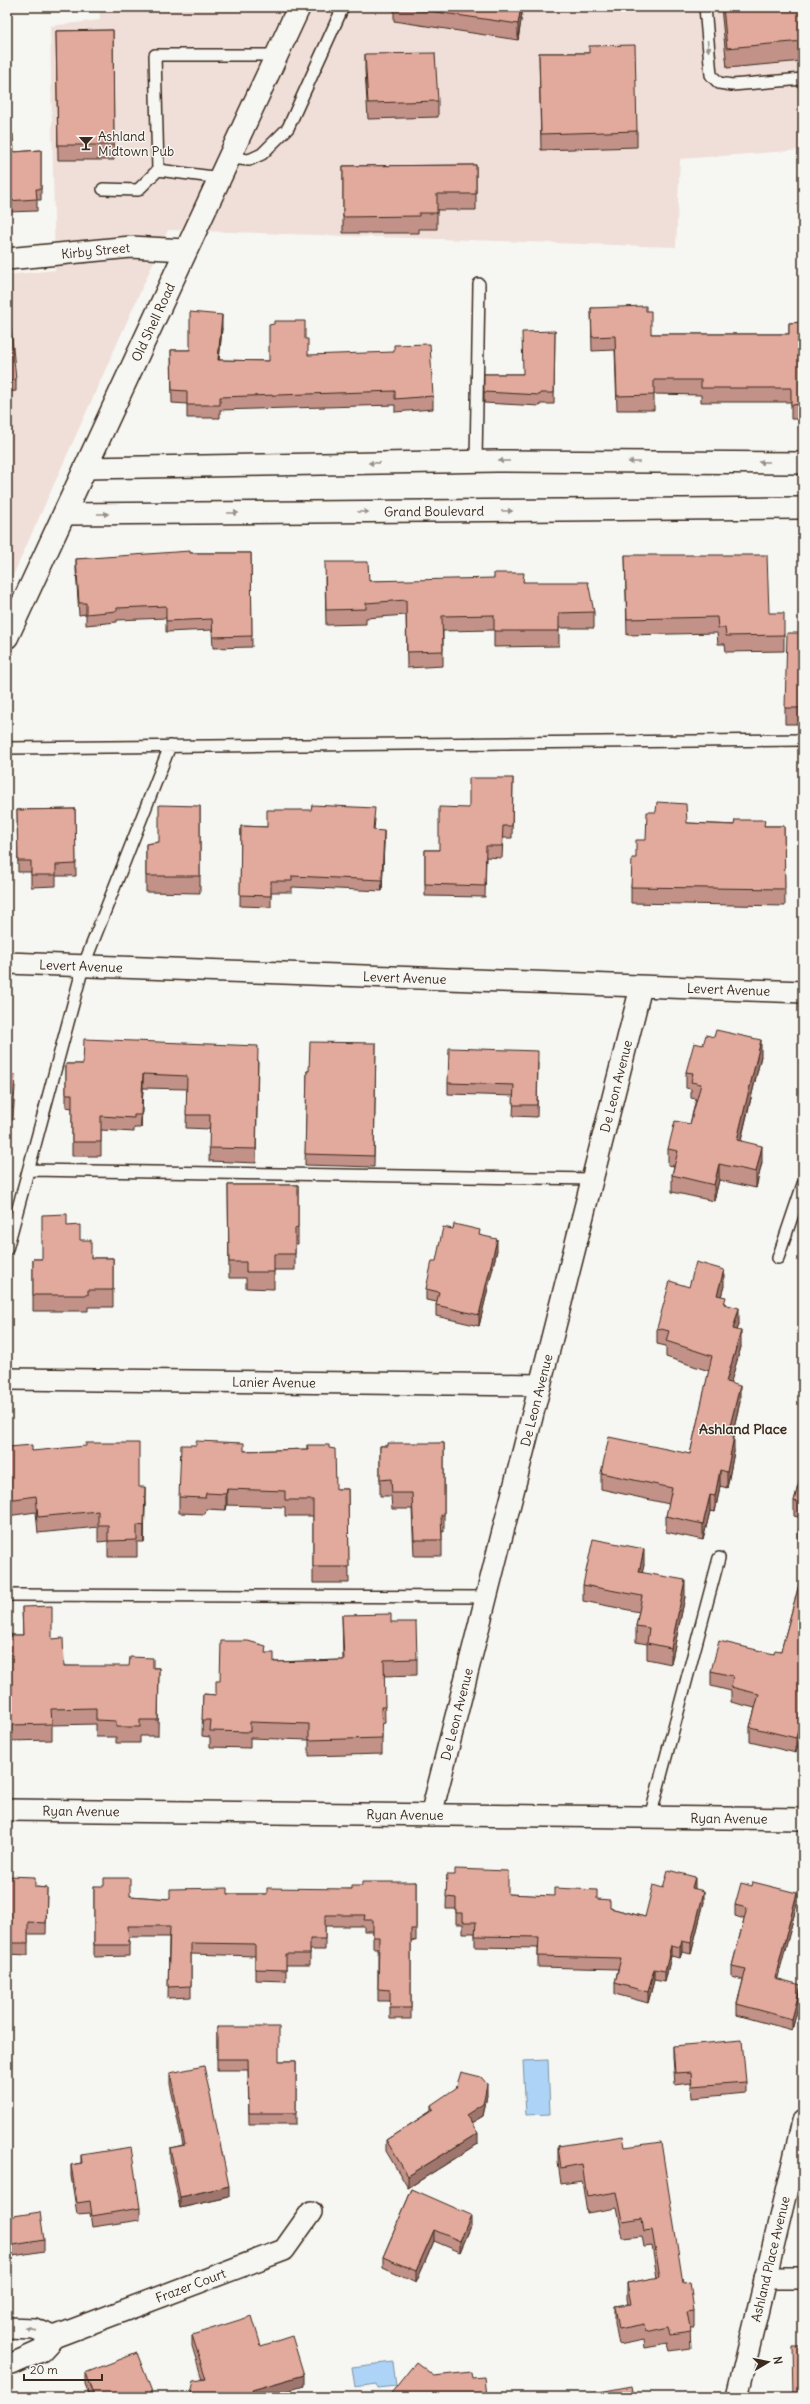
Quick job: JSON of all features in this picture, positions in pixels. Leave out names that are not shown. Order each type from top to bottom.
[{"type":"street","name":"Old Shell Road","points":[[7,637],[185,250],[231,158],[299,7]]},
{"type":"street","name":"Kirby Street","points":[[7,259],[131,247],[185,250]]},
{"type":"street","points":[[85,468],[476,461],[803,463]]},
{"type":"street","name":"Grand Boulevard","points":[[64,514],[803,508]]},
{"type":"street","name":"Levert Avenue","points":[[7,963],[82,967],[803,992]]},
{"type":"street","name":"De Leon Avenue","points":[[431,1815],[641,986]]},
{"type":"street","name":"Lanier Avenue","points":[[7,1379],[540,1385]]},
{"type":"street","name":"Ryan Avenue","points":[[7,1810],[803,1819]]},
{"type":"street","name":"Ashland Place Avenue","points":[[737,2397],[764,2278],[803,2121]]},
{"type":"street","name":"Frazer Court","points":[[7,2364],[12,2364],[41,2351],[54,2336],[284,2250],[311,2212]]},
{"type":"street","points":[[764,2278],[803,2278]]},
{"type":"street","points":[[7,2328],[34,2329],[54,2336]]},
{"type":"lane","points":[[705,7],[711,75],[718,82],[732,85],[803,79]]},
{"type":"lane","points":[[231,158],[249,160],[262,154],[288,128],[342,8]]},
{"type":"lane","points":[[103,189],[138,190],[158,170],[155,55],[277,55]]},
{"type":"lane","points":[[158,170],[221,178]]},
{"type":"lane","points":[[476,461],[479,284]]},
{"type":"lane","points":[[7,748],[803,740]]},
{"type":"lane","points":[[7,1249],[82,967],[170,746]]},
{"type":"lane","points":[[29,1170],[593,1179]]},
{"type":"lane","points":[[778,1258],[803,1184]]},
{"type":"lane","points":[[650,1817],[719,1558]]},
{"type":"lane","points":[[7,1595],[486,1597]]},
{"type":"shaded area","points":[[99,7],[803,7],[803,150],[680,159],[676,247],[168,230],[7,589],[7,275],[55,270],[50,26],[100,20]]},
{"type":"water","points":[[548,2060],[550,2114],[526,2115],[523,2061]]},
{"type":"water","points":[[393,2362],[396,2386],[377,2388],[376,2384],[355,2387],[352,2367]]},
{"type":"building","points":[[402,7],[521,7],[518,24]]},
{"type":"building","points":[[723,7],[803,7],[803,41],[727,48]]},
{"type":"building","points":[[113,30],[114,145],[58,145],[56,31]]},
{"type":"building","points":[[635,45],[637,131],[541,134],[539,53],[589,53],[589,46]]},
{"type":"building","points":[[435,53],[438,101],[368,103],[365,54]]},
{"type":"building","points":[[13,134],[14,152],[41,150],[41,189],[36,189],[37,199],[7,201],[7,135]]},
{"type":"building","points":[[476,165],[476,194],[437,194],[437,213],[419,213],[419,216],[343,217],[343,166]]},
{"type":"building","points":[[646,306],[646,311],[651,311],[651,334],[789,334],[789,323],[803,322],[803,404],[791,405],[791,388],[701,388],[701,380],[654,380],[654,395],[617,396],[615,336],[592,337],[591,308]]},
{"type":"building","points":[[190,312],[222,315],[218,360],[269,361],[269,325],[274,324],[274,321],[305,321],[305,339],[308,339],[308,355],[394,352],[394,345],[430,344],[433,396],[395,399],[395,391],[220,397],[220,405],[187,405],[187,391],[172,390],[171,350],[190,350]]},
{"type":"building","points":[[11,327],[16,380],[7,381],[7,328]]},
{"type":"building","points":[[555,331],[554,393],[540,393],[540,395],[484,392],[484,374],[523,374],[522,332]]},
{"type":"building","points":[[190,551],[190,553],[251,553],[252,636],[213,637],[212,619],[166,621],[166,606],[117,608],[117,611],[86,614],[86,603],[79,603],[76,559]]},
{"type":"building","points":[[625,555],[767,555],[769,613],[784,613],[784,635],[726,636],[725,628],[718,628],[717,617],[627,619]]},
{"type":"building","points":[[325,562],[368,562],[369,581],[494,578],[494,573],[524,573],[523,582],[588,582],[594,612],[559,613],[559,631],[494,631],[494,615],[442,616],[443,651],[407,652],[406,600],[366,603],[366,609],[326,610]]},
{"type":"building","points":[[787,633],[803,633],[803,708],[785,708]]},
{"type":"building","points":[[469,778],[513,778],[512,826],[503,826],[502,846],[486,846],[485,886],[425,884],[425,850],[439,850],[439,807],[469,808]]},
{"type":"building","points":[[657,802],[686,804],[687,823],[734,825],[735,820],[765,820],[764,826],[784,826],[785,889],[631,887],[632,858],[636,858],[636,840],[646,840],[647,812],[656,812]]},
{"type":"building","points":[[159,805],[200,806],[200,876],[146,876],[146,844],[159,842]]},
{"type":"building","points":[[312,805],[375,808],[373,830],[384,831],[382,880],[292,876],[292,881],[271,881],[271,896],[240,895],[241,826],[267,827],[267,810],[311,810]]},
{"type":"building","points":[[75,809],[76,864],[56,865],[56,875],[31,875],[31,861],[18,861],[17,810]]},
{"type":"building","points":[[7,1028],[9,1028],[7,1059]]},
{"type":"building","points":[[716,1030],[761,1040],[737,1140],[762,1146],[756,1172],[719,1164],[714,1185],[672,1175],[678,1151],[668,1149],[675,1121],[690,1124],[701,1084],[691,1082],[693,1073],[686,1072],[694,1043],[703,1045],[706,1035],[714,1037]]},
{"type":"building","points":[[84,1039],[258,1046],[256,1149],[209,1148],[210,1115],[186,1115],[187,1076],[143,1074],[141,1115],[134,1115],[134,1118],[101,1116],[101,1142],[72,1142],[72,1094],[66,1094],[66,1064],[83,1064]]},
{"type":"building","points":[[310,1042],[376,1043],[374,1156],[305,1154],[307,1071],[309,1071]]},
{"type":"building","points":[[449,1048],[538,1051],[537,1105],[513,1105],[514,1085],[448,1083]]},
{"type":"building","points":[[7,1075],[15,1075],[13,1108],[7,1108]]},
{"type":"building","points":[[228,1185],[298,1185],[298,1227],[295,1228],[295,1254],[274,1254],[274,1272],[246,1272],[246,1262],[229,1262]]},
{"type":"building","points":[[67,1214],[67,1226],[80,1225],[80,1240],[91,1240],[91,1258],[113,1258],[113,1290],[88,1290],[88,1295],[33,1295],[33,1259],[42,1259],[42,1215]]},
{"type":"building","points":[[454,1224],[480,1230],[479,1235],[497,1239],[479,1315],[436,1305],[439,1292],[426,1289],[432,1261],[436,1261],[443,1227],[453,1229]]},
{"type":"building","points":[[696,1262],[724,1270],[717,1295],[726,1297],[724,1304],[739,1308],[733,1329],[741,1331],[726,1382],[740,1386],[728,1434],[734,1436],[727,1472],[720,1470],[715,1496],[710,1495],[703,1524],[666,1516],[672,1488],[601,1473],[609,1437],[690,1454],[712,1356],[666,1341],[669,1331],[657,1328],[670,1281],[689,1287]]},
{"type":"building","points":[[196,1441],[244,1443],[244,1451],[308,1449],[307,1445],[329,1445],[329,1448],[335,1449],[336,1489],[348,1489],[349,1567],[313,1567],[313,1500],[285,1500],[285,1491],[227,1489],[226,1494],[206,1493],[205,1498],[179,1497],[181,1445],[196,1445]]},
{"type":"building","points":[[86,1443],[139,1443],[139,1487],[145,1487],[144,1526],[137,1525],[137,1540],[108,1541],[108,1525],[98,1525],[98,1511],[38,1517],[36,1496],[7,1500],[7,1451],[9,1451],[9,1447],[32,1445],[32,1451],[86,1446]]},
{"type":"building","points":[[388,1443],[444,1443],[444,1515],[441,1515],[442,1540],[414,1540],[412,1493],[392,1493],[391,1479],[380,1480],[380,1446],[388,1446]]},
{"type":"building","points":[[803,1468],[803,1504],[794,1501]]},
{"type":"building","points":[[803,1513],[803,1530],[799,1529]]},
{"type":"building","points":[[593,1539],[644,1549],[639,1572],[685,1580],[671,1648],[647,1643],[649,1628],[636,1626],[642,1596],[583,1585]]},
{"type":"building","points":[[803,1570],[803,1713],[796,1738],[750,1727],[759,1694],[731,1687],[733,1676],[711,1671],[719,1641],[774,1654],[775,1650],[781,1651]]},
{"type":"building","points":[[52,1606],[52,1639],[63,1638],[64,1666],[129,1666],[130,1657],[153,1658],[153,1668],[159,1668],[158,1720],[140,1720],[140,1727],[116,1727],[116,1721],[96,1720],[96,1708],[51,1709],[52,1724],[10,1725],[10,1721],[7,1721],[7,1635],[23,1635],[22,1607]]},
{"type":"building","points":[[391,1614],[391,1622],[416,1622],[417,1659],[384,1660],[385,1707],[381,1707],[382,1738],[309,1740],[309,1724],[250,1722],[250,1732],[210,1731],[211,1720],[202,1720],[203,1694],[216,1695],[216,1681],[220,1681],[221,1641],[248,1641],[266,1646],[265,1653],[274,1653],[274,1662],[344,1660],[342,1615]]},
{"type":"building","points":[[455,1869],[508,1871],[508,1894],[554,1896],[554,1888],[597,1890],[597,1899],[610,1900],[610,1908],[645,1917],[653,1885],[663,1888],[668,1870],[695,1877],[692,1888],[704,1891],[691,1943],[682,1941],[680,1947],[671,1945],[665,1971],[654,1969],[648,1992],[615,1983],[621,1958],[538,1956],[539,1937],[475,1936],[476,1922],[463,1922],[463,1913],[456,1913],[456,1898],[446,1897],[447,1875],[455,1875]]},
{"type":"building","points":[[7,1876],[35,1877],[35,1887],[47,1888],[46,1923],[28,1922],[28,1943],[7,1943]]},
{"type":"building","points":[[104,1878],[130,1878],[130,1896],[170,1899],[170,1889],[228,1888],[228,1894],[267,1894],[267,1888],[351,1889],[351,1886],[362,1886],[362,1882],[416,1882],[416,1929],[411,1929],[411,2008],[390,2008],[390,1990],[378,1989],[379,1937],[373,1937],[373,1920],[364,1920],[365,1915],[325,1915],[325,1939],[310,1939],[310,1954],[286,1954],[286,1970],[255,1969],[255,1944],[191,1943],[191,1986],[168,1987],[170,1926],[128,1926],[129,1945],[94,1945],[94,1886],[104,1886]]},
{"type":"building","points":[[753,1882],[797,1893],[775,1978],[801,1985],[792,2019],[737,2004],[746,1969],[732,1966],[747,1908],[735,1905],[741,1883],[752,1886]]},
{"type":"building","points":[[217,2027],[279,2027],[279,2061],[296,2061],[296,2113],[249,2113],[248,2059],[217,2059]]},
{"type":"building","points":[[742,2040],[746,2082],[692,2086],[691,2072],[675,2073],[673,2046]]},
{"type":"building","points":[[204,2066],[229,2186],[180,2197],[170,2148],[185,2145],[170,2073]]},
{"type":"building","points":[[461,2072],[481,2077],[487,2084],[483,2104],[466,2115],[478,2133],[408,2176],[386,2140],[433,2110],[431,2105],[456,2088]]},
{"type":"building","points":[[623,2136],[625,2147],[661,2142],[683,2283],[690,2282],[694,2311],[687,2312],[691,2332],[670,2335],[668,2327],[645,2332],[644,2324],[619,2329],[615,2306],[631,2304],[627,2283],[660,2277],[652,2230],[644,2231],[642,2219],[623,2222],[617,2192],[587,2197],[582,2164],[561,2168],[558,2146]]},
{"type":"building","points":[[131,2147],[140,2208],[92,2216],[90,2201],[77,2203],[71,2165],[82,2163],[81,2155]]},
{"type":"building","points":[[412,2189],[471,2215],[460,2241],[434,2230],[416,2271],[383,2257]]},
{"type":"building","points":[[40,2212],[44,2240],[7,2246],[7,2217]]},
{"type":"building","points":[[252,2316],[261,2346],[292,2336],[304,2375],[252,2390],[253,2393],[239,2397],[190,2397],[194,2381],[206,2379],[192,2335]]},
{"type":"building","points":[[793,2347],[803,2347],[803,2397],[794,2397]]},
{"type":"building","points":[[137,2353],[154,2397],[94,2397],[85,2373]]},
{"type":"building","points":[[416,2362],[434,2376],[471,2372],[472,2378],[485,2377],[487,2397],[388,2397]]},
{"type":"building","points":[[632,2386],[634,2397],[572,2397]]},
{"type":"place","name":"Ashland Midtown Pub","points":[[86,143]]},
{"type":"district","name":"Ashland Place","points":[[743,1429]]}]
